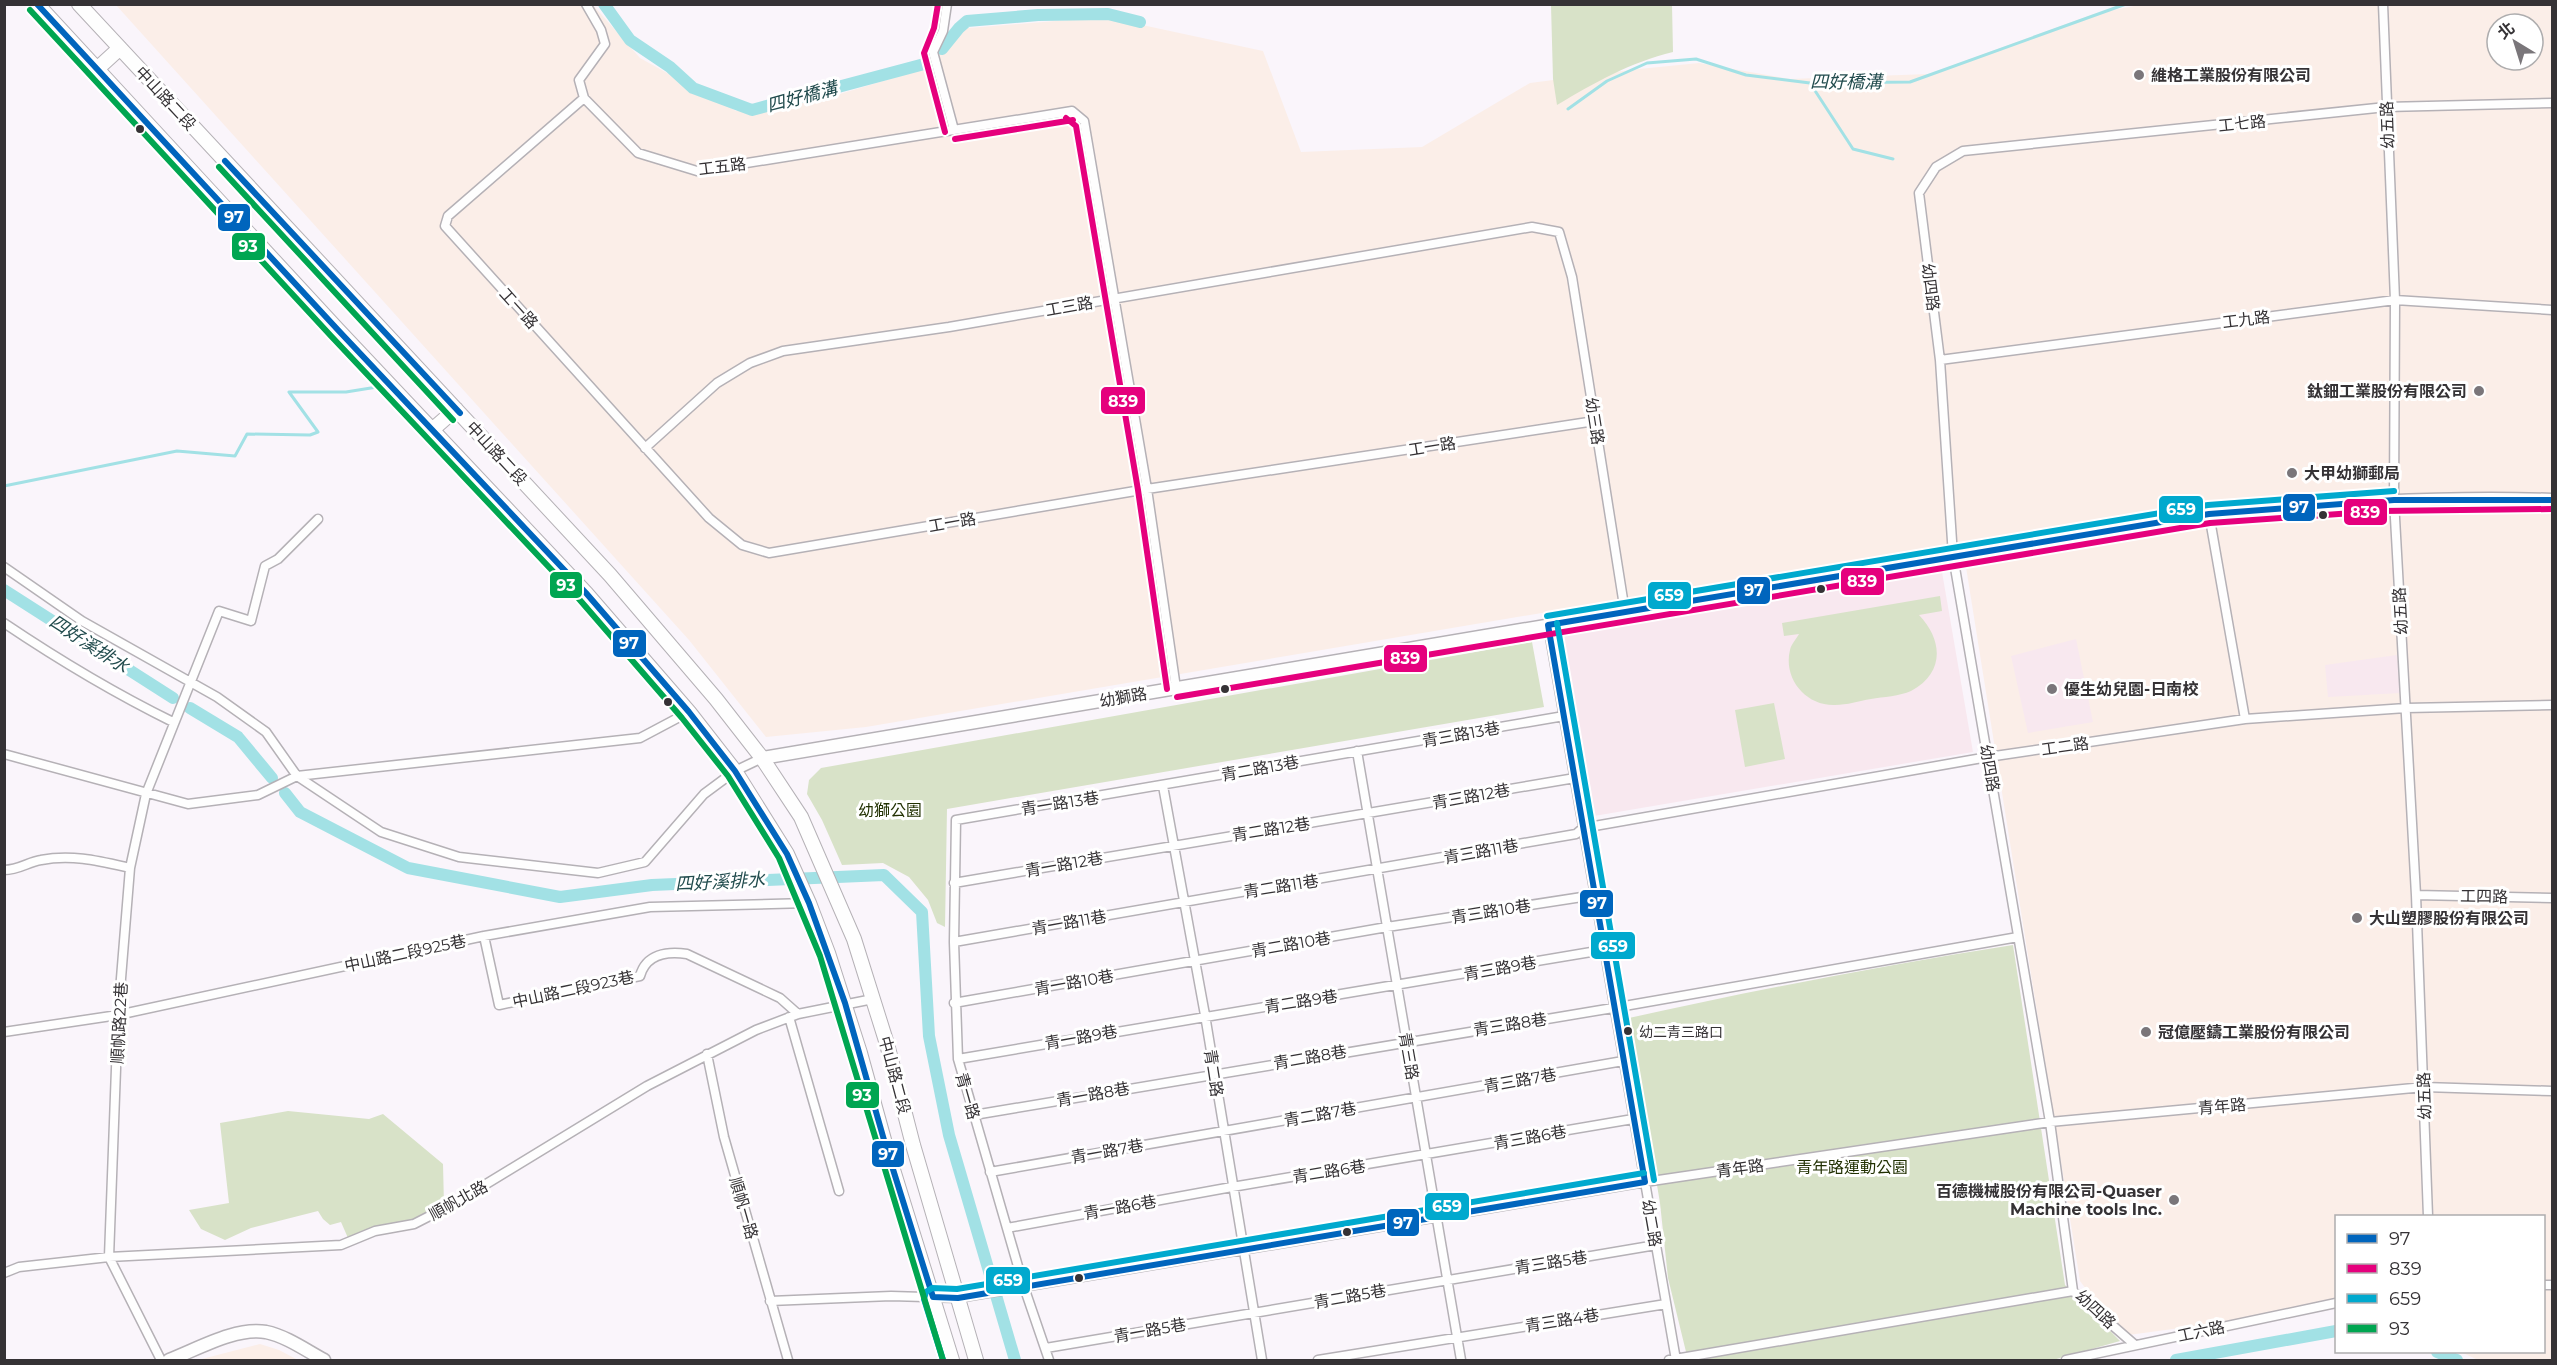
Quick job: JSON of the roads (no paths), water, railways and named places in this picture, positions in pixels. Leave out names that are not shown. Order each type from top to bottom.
[{"type":"main road","name":"中山路二段","points":[[37,4],[586,593],[689,712],[735,771],[787,854],[809,903],[845,1003],[886,1147],[952,1360]]},
{"type":"main road","name":"中山路二段","points":[[79,4],[610,575],[716,699],[762,758],[801,817],[815,844],[854,939],[976,1360]]},
{"type":"main road","points":[[97,69],[120,48]]},
{"type":"main road","points":[[432,430],[456,409]]},
{"type":"street","points":[[584,98],[579,80],[604,44],[602,30],[586,4]]},
{"type":"street","points":[[947,4],[943,31],[933,52],[954,130]]},
{"type":"street","name":"幼五路","points":[[2383,4],[2395,300],[2394,500],[2416,895],[2428,1215]]},
{"type":"street","name":"工五路","points":[[584,98],[638,153],[697,171],[1072,111],[1084,122],[1114,299]]},
{"type":"street","name":"工一路","points":[[584,98],[448,216],[445,226],[709,518],[742,545],[769,553],[1147,489],[1595,421]]},
{"type":"street","name":"工七路","points":[[1936,167],[1963,151],[2386,107],[2553,103]]},
{"type":"street","name":"幼四路","points":[[1936,167],[1919,193],[1940,360],[1953,556],[2050,1122],[2073,1291],[2134,1345]]},
{"type":"street","name":"工三路","points":[[645,448],[717,383],[750,363],[783,351],[1114,299],[1532,227],[1559,232]]},
{"type":"street","name":"幼三路","points":[[1559,232],[1572,277],[1625,612]]},
{"type":"street","points":[[1114,299],[1147,489],[1176,688]]},
{"type":"street","name":"工九路","points":[[1940,360],[2395,300],[2553,310]]},
{"type":"street","name":"幼獅路","points":[[762,758],[2209,514],[2394,500],[2553,500]]},
{"type":"street","points":[[2209,514],[2245,719]]},
{"type":"street","name":"順帆路22巷","points":[[161,1360],[108,1257],[118,1015],[130,868],[146,794],[219,611],[251,621],[265,566],[278,559],[318,519]]},
{"type":"street","points":[[4,567],[82,621],[217,696],[266,732],[297,776],[381,832],[459,857],[598,873],[645,862],[704,794],[735,771],[762,758]]},
{"type":"street","points":[[4,623],[105,687],[173,722]]},
{"type":"street","name":"幼二路","points":[[1548,625],[1656,1245],[1673,1360]]},
{"type":"street","name":"工二路","points":[[1583,828],[1988,757],[2245,719],[2406,708],[2553,705]]},
{"type":"street","points":[[4,754],[188,804],[258,795],[297,776],[640,738],[689,712]]},
{"type":"street","name":"青三路13巷","points":[[1357,751],[1564,716]]},
{"type":"street","name":"青二路13巷","points":[[1163,786],[1357,751]]},
{"type":"street","name":"青三路","points":[[1357,751],[1461,1360]]},
{"type":"street","name":"青三路12巷","points":[[1368,814],[1575,778]]},
{"type":"street","name":"青一路13巷","points":[[956,820],[1163,786]]},
{"type":"street","name":"青二路","points":[[1163,786],[1205,1015],[1262,1360]]},
{"type":"street","name":"青二路12巷","points":[[1174,844],[1368,814]]},
{"type":"street","name":"青一路","points":[[956,820],[954,1003],[958,1059],[1024,1287],[1049,1360]]},
{"type":"street","name":"青三路11巷","points":[[1377,870],[1575,834],[1583,828]]},
{"type":"street","name":"青一路12巷","points":[[954,883],[1174,844]]},
{"type":"street","points":[[4,870],[25,867],[38,860],[76,856],[130,868]]},
{"type":"street","name":"青二路11巷","points":[[1184,902],[1377,870]]},
{"type":"street","name":"青三路10巷","points":[[1387,927],[1594,895]]},
{"type":"street","name":"工四路","points":[[2416,895],[2553,898]]},
{"type":"street","name":"青一路11巷","points":[[954,942],[1184,902]]},
{"type":"street","name":"中山路二段925巷","points":[[4,1032],[118,1015],[484,936],[650,907],[809,903]]},
{"type":"street","name":"青二路10巷","points":[[1194,960],[1387,927]]},
{"type":"street","name":"中山路二段923巷","points":[[484,936],[499,1005],[640,976],[643,966],[655,957],[671,951],[687,954],[780,998],[794,1015]]},
{"type":"street","name":"青三路8巷","points":[[1406,1041],[1613,1008],[2018,937]]},
{"type":"street","name":"青三路9巷","points":[[1396,986],[1603,950]]},
{"type":"street","name":"青一路10巷","points":[[954,1003],[1194,960]]},
{"type":"street","name":"青二路9巷","points":[[1205,1015],[1396,986]]},
{"type":"street","name":"順帆北路","points":[[4,1273],[19,1267],[108,1257],[341,1245],[375,1231],[414,1224],[455,1203],[647,1086],[707,1054],[756,1030],[794,1015],[873,999]]},
{"type":"street","points":[[794,1015],[839,1191]]},
{"type":"street","name":"青一路9巷","points":[[958,1059],[1205,1015]]},
{"type":"street","name":"青二路8巷","points":[[1213,1074],[1406,1041]]},
{"type":"street","name":"順帆一路","points":[[707,1054],[724,1137],[788,1360]]},
{"type":"street","name":"青三路7巷","points":[[1416,1098],[1623,1061]]},
{"type":"street","name":"青一路8巷","points":[[974,1115],[1213,1074]]},
{"type":"street","name":"青年路","points":[[770,1301],[957,1298],[1645,1182],[2050,1122],[2424,1087],[2553,1091]]},
{"type":"street","name":"青二路7巷","points":[[1223,1131],[1416,1098]]},
{"type":"street","name":"青三路6巷","points":[[1426,1156],[1633,1119]]},
{"type":"street","name":"青一路7巷","points":[[990,1172],[1223,1131]]},
{"type":"street","name":"青二路6巷","points":[[1232,1187],[1426,1156]]},
{"type":"street","name":"青一路6巷","points":[[1007,1228],[1232,1187]]},
{"type":"street","name":"青三路5巷","points":[[1447,1279],[1656,1245]]},
{"type":"street","name":"青二路5巷","points":[[1254,1312],[1447,1279]]},
{"type":"street","points":[[1673,1360],[2073,1291]]},
{"type":"street","name":"工六路","points":[[2066,1360],[2335,1303]]},
{"type":"street","name":"青三路4巷","points":[[1318,1360],[1666,1304]]},
{"type":"street","name":"青一路5巷","points":[[1046,1348],[1254,1312]]},
{"type":"street","points":[[169,1360],[229,1337],[249,1332],[267,1332],[324,1360]]},
{"type":"waterway","name":"四好橋溝","points":[[604,4],[630,40],[670,67],[693,88],[752,110],[928,63]]},
{"type":"waterway","name":"四好橋溝","points":[[1568,109],[1607,81],[1647,63],[1696,59],[1746,75],[1810,83],[1910,82],[2126,4]]},
{"type":"waterway","name":"四好橋溝","points":[[942,49],[967,21],[1038,15],[1108,14],[1140,22]]},
{"type":"waterway","points":[[1810,83],[1853,149],[1893,159]]},
{"type":"waterway","points":[[4,486],[177,451],[235,456],[247,434],[310,435],[318,432],[289,392],[346,392],[377,387]]},
{"type":"waterway","name":"四好溪排水","points":[[4,590],[173,698]]},
{"type":"waterway","name":"四好溪排水","points":[[190,708],[238,737],[272,778]]},
{"type":"waterway","name":"四好溪排水","points":[[285,793],[300,812],[408,868],[560,897],[652,885],[884,875],[922,912],[929,1036],[949,1135],[1015,1360]]},
{"type":"waterway","name":"四好溪排水","points":[[2176,1360],[2335,1331]]},
{"type":"waterway","name":"四好溪排水","points":[[2440,1353],[2457,1360]]},
{"type":"place","name":"維格工業股份有限公司","points":[[2139,75]]},
{"type":"place","name":"鈦鈿工業股份有限公司","points":[[2479,391]]},
{"type":"place","name":"大甲幼獅郵局","points":[[2292,473]]},
{"type":"place","name":"優生幼兒園-日南校","points":[[2052,689]]},
{"type":"place","name":"大山塑膠股份有限公司","points":[[2357,918]]},
{"type":"place","name":"幼二青三路口","points":[[1628,1031]]},
{"type":"place","name":"冠億壓鑄工業股份有限公司","points":[[2146,1032]]},
{"type":"place","name":"百德機械股份有限公司-Quaser Machine tools Inc.","points":[[2174,1200]]},
{"type":"park label","name":"幼獅公園","points":[[890,810]]},
{"type":"park label","name":"青年路運動公園","points":[[1852,1167]]}]
